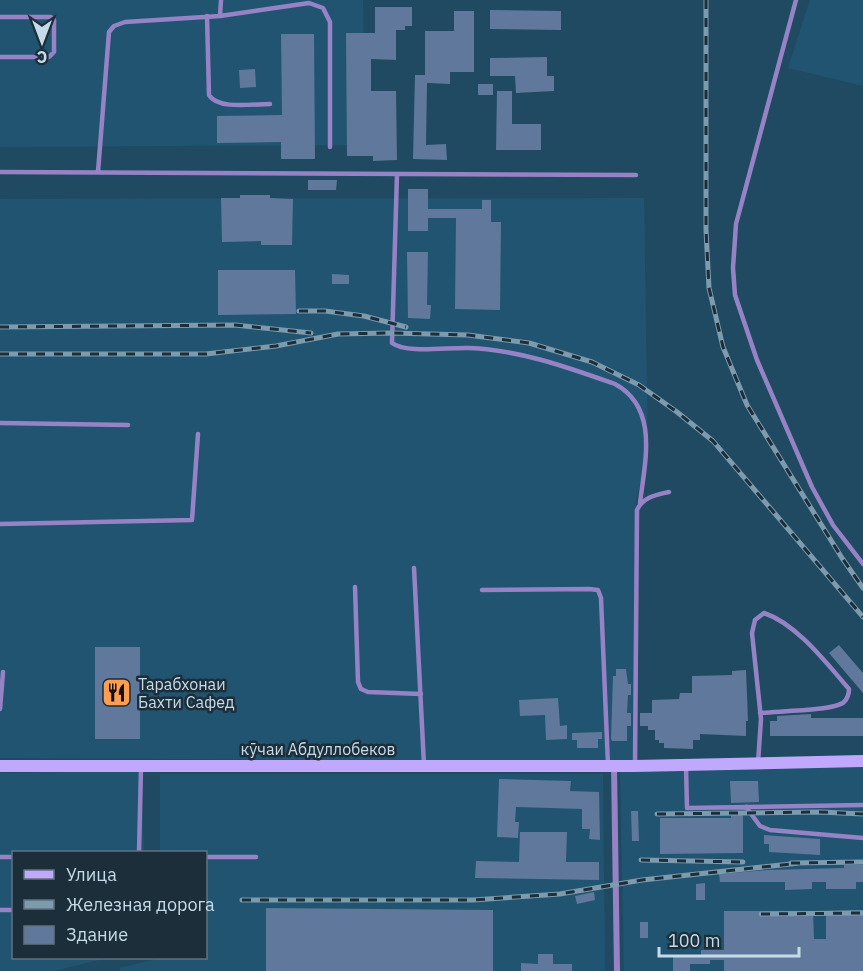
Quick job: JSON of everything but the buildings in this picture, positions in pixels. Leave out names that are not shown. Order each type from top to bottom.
[{"type":"street","name":"кӯчаи Абдуллобеков","points":[[0,766],[635,766],[863,761]]},
{"type":"street","points":[[611,765],[617,971]]},
{"type":"lane","points":[[220,16],[221,0]]},
{"type":"lane","points":[[796,0],[736,224],[733,268],[735,296],[757,360],[812,487],[832,525],[863,564]]},
{"type":"lane","points":[[98,172],[109,32],[114,26],[125,22],[220,16],[309,3],[324,8],[330,22],[330,147]]},
{"type":"lane","points":[[207,16],[209,95],[212,100],[221,105],[270,104]]},
{"type":"lane","points":[[0,17],[51,17],[54,20],[54,52],[49,57],[0,57]]},
{"type":"lane","points":[[0,172],[636,175]]},
{"type":"lane","points":[[397,174],[392,343],[406,349],[454,347],[489,349],[532,357],[615,384],[627,390],[638,404],[644,420],[646,451],[636,530],[635,766]]},
{"type":"lane","points":[[0,423],[128,424]]},
{"type":"lane","points":[[0,524],[192,520],[198,434]]},
{"type":"lane","points":[[640,503],[645,499],[669,492]]},
{"type":"lane","points":[[414,568],[424,765]]},
{"type":"lane","points":[[355,587],[358,682],[361,689],[368,692],[421,694]]},
{"type":"lane","points":[[482,590],[598,590],[601,598],[611,765]]},
{"type":"lane","points":[[758,763],[760,712],[752,633],[755,620],[764,614],[774,617],[814,648],[849,689],[849,696],[843,703],[832,708],[760,712]]},
{"type":"lane","points":[[0,709],[3,672]]},
{"type":"lane","points":[[686,765],[687,808],[863,805]]},
{"type":"lane","points":[[139,851],[141,766]]},
{"type":"lane","points":[[746,807],[760,826],[770,830],[863,838]]},
{"type":"lane","points":[[207,857],[256,857]]},
{"type":"shaded area","points":[[0,0],[363,0],[366,145],[0,147]]},
{"type":"shaded area","points":[[810,0],[863,0],[863,86],[788,68]]},
{"type":"shaded area","points":[[644,198],[648,455],[636,499],[634,762],[0,758],[0,199]]},
{"type":"shaded area","points":[[863,767],[863,971],[624,971],[620,768]]},
{"type":"shaded area","points":[[141,771],[144,851],[12,851],[12,959],[103,959],[54,971],[0,971],[0,773]]},
{"type":"shaded area","points":[[160,774],[603,774],[605,971],[120,971],[119,968],[157,959],[207,959],[207,851],[160,851]]},
{"type":"railway","points":[[706,0],[706,230],[709,288],[723,347],[747,405],[863,588]]},
{"type":"railway","points":[[299,311],[325,311],[364,316],[406,327]]},
{"type":"railway","points":[[0,327],[235,325],[311,333]]},
{"type":"railway","points":[[0,354],[206,354],[276,346],[338,334],[391,333],[468,335],[529,343],[592,362],[639,385],[713,441],[863,617]]},
{"type":"railway","points":[[657,814],[820,812],[863,814]]},
{"type":"railway","points":[[641,860],[743,862]]},
{"type":"railway","points":[[791,863],[863,862]]},
{"type":"railway","points":[[242,900],[473,900],[560,894],[642,880],[800,863]]},
{"type":"railway","points":[[761,914],[863,913]]},
{"type":"place","name":"Тарабхонаи Бахти Сафед","points":[[117,693]]}]
